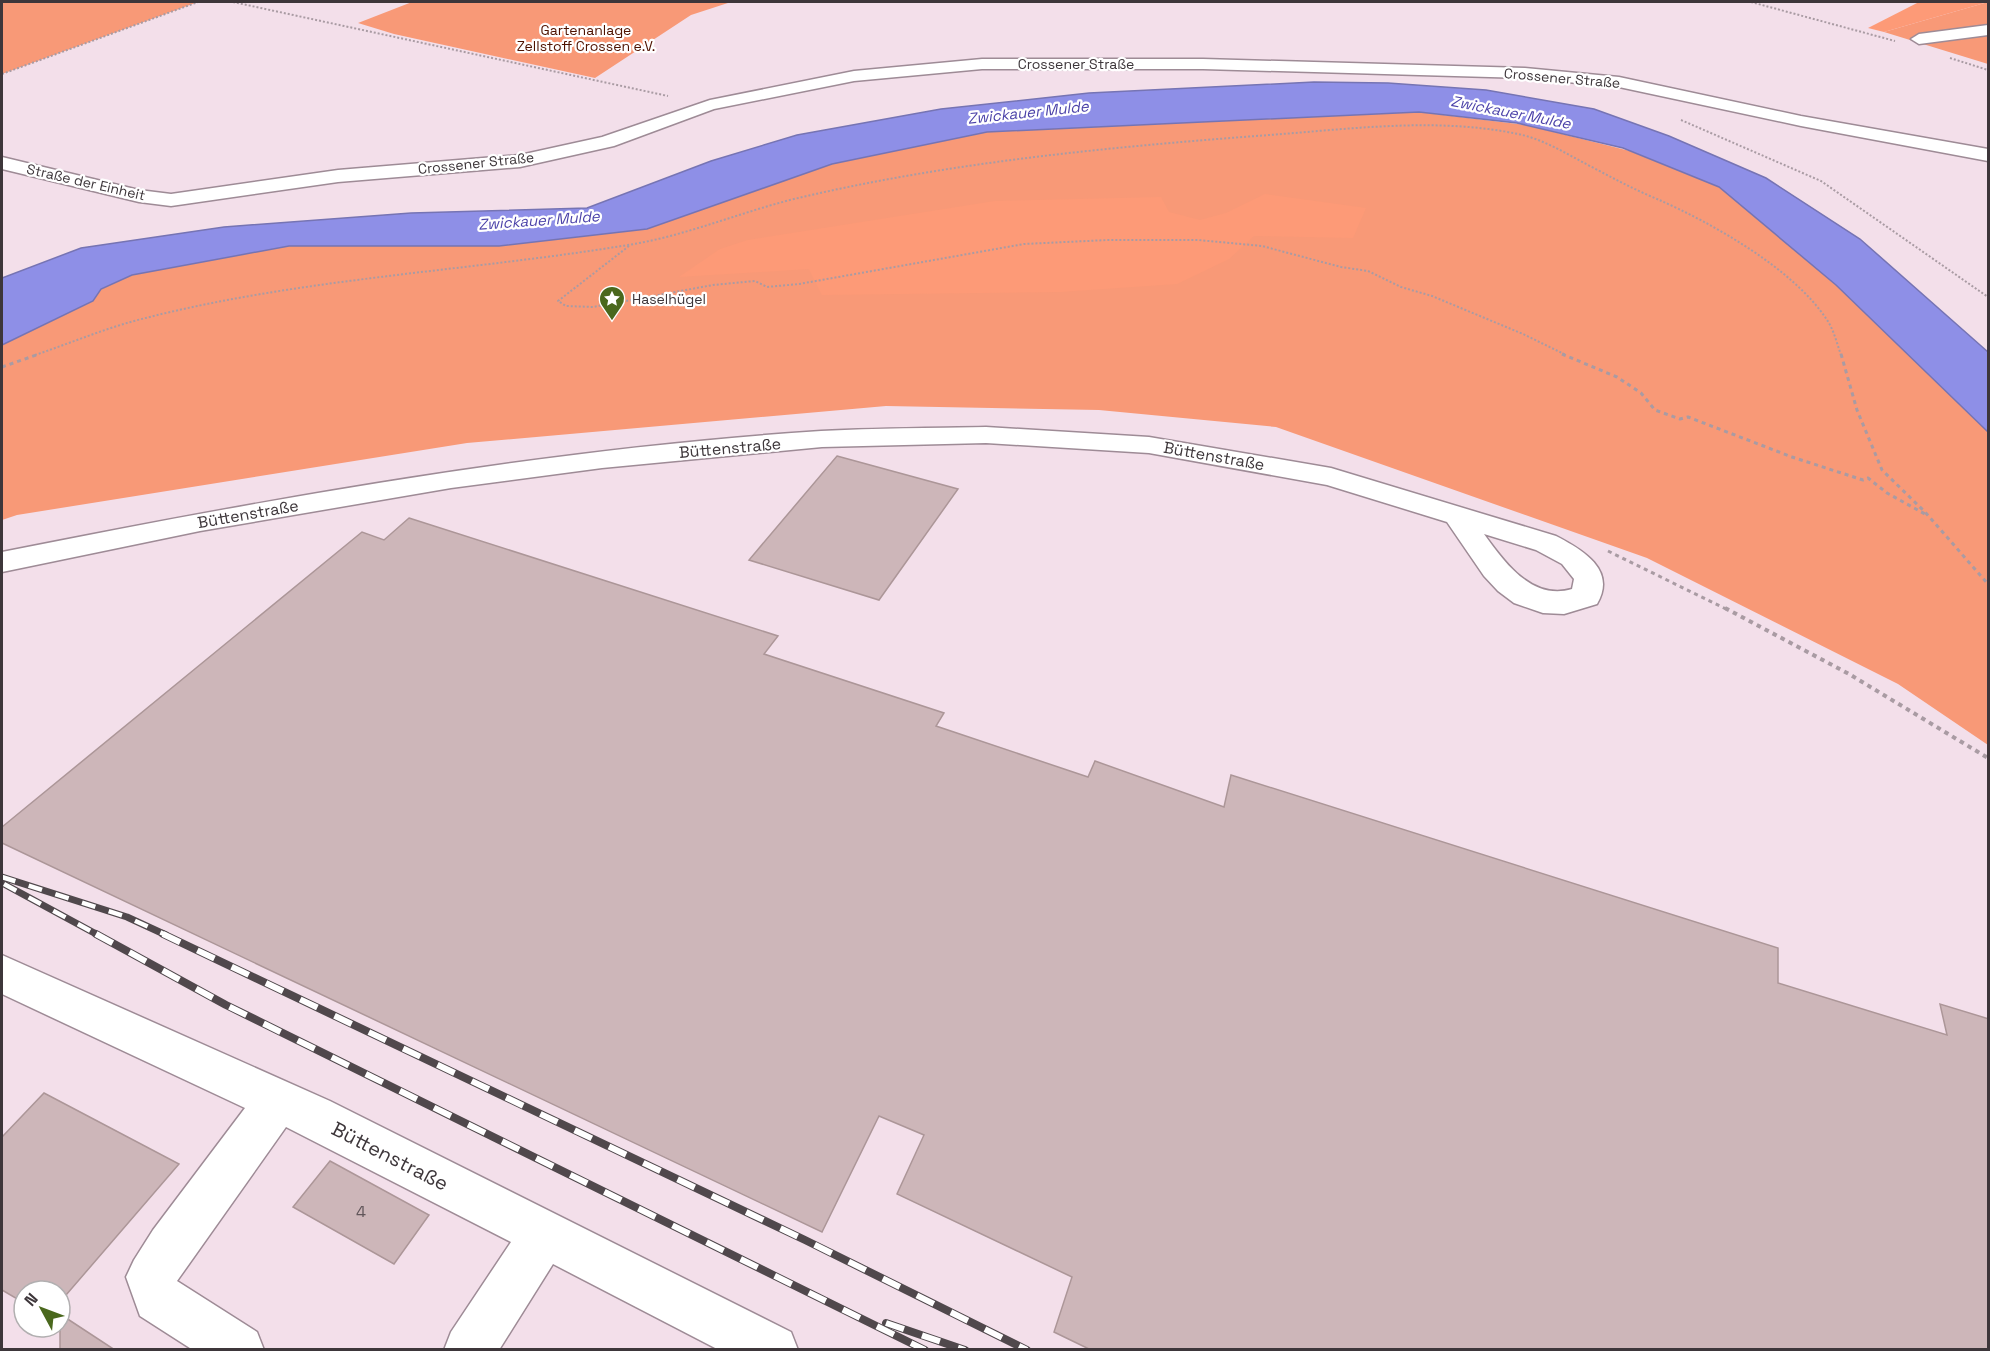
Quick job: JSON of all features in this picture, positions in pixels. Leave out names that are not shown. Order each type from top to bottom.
[{"type":"street","points":[[1919,39],[1989,30]]},
{"type":"street","name":"Crossener Straße","points":[[171,200],[338,176],[520,161],[607,142],[710,105],[854,76],[982,64],[1203,64],[1525,74],[1619,82],[1801,121],[1989,155]]},
{"type":"street","name":"Straße der Einheit","points":[[2,163],[139,196],[171,200]]},
{"type":"street","name":"Büttenstraße","points":[[2,562],[200,522],[451,479],[602,460],[822,439],[986,435],[1149,445],[1331,477],[1457,516]]},
{"type":"street","name":"Büttenstraße","points":[[2,974],[278,1101],[773,1350]]},
{"type":"street","points":[[239,1350],[158,1298],[151,1277],[170,1247],[278,1101]]},
{"type":"street","points":[[469,1350],[545,1234]]},
{"type":"path","points":[[2,74],[198,2]]},
{"type":"path","points":[[233,2],[710,105]]},
{"type":"path","points":[[1750,2],[1898,42]]},
{"type":"path","points":[[1943,56],[1989,70]]},
{"type":"path","points":[[1674,117],[1821,181],[1989,297]]},
{"type":"path","points":[[2,367],[129,322],[187,308],[324,284],[631,245],[670,236],[790,200],[909,175],[1057,154],[1242,136],[1377,127],[1450,127],[1493,130],[1523,135],[1572,155],[1627,186],[1689,213],[1746,247],[1800,288],[1829,322],[1847,371],[1857,410],[1882,470],[1930,518],[1989,584]]},
{"type":"path","points":[[631,245],[596,270],[584,283],[562,295],[558,301],[566,306],[593,307],[712,285],[754,281],[767,286],[799,284],[1024,244],[1108,240],[1198,240],[1262,246],[1341,267],[1368,271],[1401,287],[1432,296],[1617,377],[1641,393],[1655,410],[1680,419],[1688,417],[1830,470],[1863,480],[1868,478],[1887,493],[1930,518]]},
{"type":"path","points":[[1606,550],[1753,621],[1944,729],[1989,758]]},
{"type":"green space","points":[[2,2],[198,2],[2,74]]},
{"type":"green space","name":"Gartenanlage Zellstoff Crossen e.V.","points":[[412,2],[731,2],[691,15],[595,78],[394,34],[358,23]]},
{"type":"green space","points":[[1988,2],[1988,64],[1884,32]]},
{"type":"green space","points":[[1419,112],[1526,125],[1630,151],[1719,187],[1836,285],[1988,432],[1988,745],[1898,684],[1647,558],[1276,427],[1099,410],[886,406],[467,443],[17,515],[2,520],[2,345],[93,301],[101,289],[132,275],[289,246],[499,246],[647,229],[832,164],[987,132]]},
{"type":"shaded area","points":[[1919,2],[1988,2],[1884,32],[1868,28]]},
{"type":"shaded area","points":[[1265,194],[1366,208],[1353,238],[1254,236],[1229,259],[1177,284],[1060,292],[822,295],[809,269],[679,277],[720,249],[748,240],[995,201],[1161,197],[1169,212],[1200,220],[1226,213]]},
{"type":"water","name":"Zwickauer Mulde","points":[[1314,82],[1388,83],[1486,90],[1594,109],[1669,136],[1766,178],[1860,239],[1988,352],[1988,432],[1836,285],[1719,187],[1623,148],[1517,123],[1419,112],[987,132],[832,164],[647,229],[499,246],[289,246],[132,275],[101,289],[93,301],[2,345],[2,278],[81,248],[224,227],[411,213],[587,208],[711,161],[797,135],[941,109],[1089,93]]},
{"type":"building","points":[[837,456],[958,489],[879,600],[749,560]]},
{"type":"building","points":[[409,518],[778,636],[764,654],[944,713],[936,726],[1088,777],[1095,761],[1224,807],[1231,775],[1778,948],[1778,983],[1947,1035],[1940,1004],[1989,1019],[1989,1350],[1091,1350],[1054,1332],[1072,1277],[897,1194],[924,1135],[879,1116],[822,1232],[2,843],[2,827],[362,532],[384,540]]},
{"type":"building","points":[[44,1093],[179,1164],[72,1288],[72,1279],[12,1279],[12,1296],[2,1290],[2,1137]]},
{"type":"building","points":[[330,1161],[429,1215],[394,1264],[293,1207]]},
{"type":"building","points":[[72,1322],[115,1350],[60,1350],[60,1339],[72,1339]]},
{"type":"railway","points":[[2,877],[127,917],[166,935]]},
{"type":"railway","points":[[4,884],[98,935]]},
{"type":"railway","points":[[96,934],[226,1005],[925,1350]]},
{"type":"railway","points":[[163,934],[805,1240],[1027,1350]]},
{"type":"railway","points":[[886,1323],[965,1350]]},
{"type":"place","name":"Haselhügel","points":[[612,322]]}]
